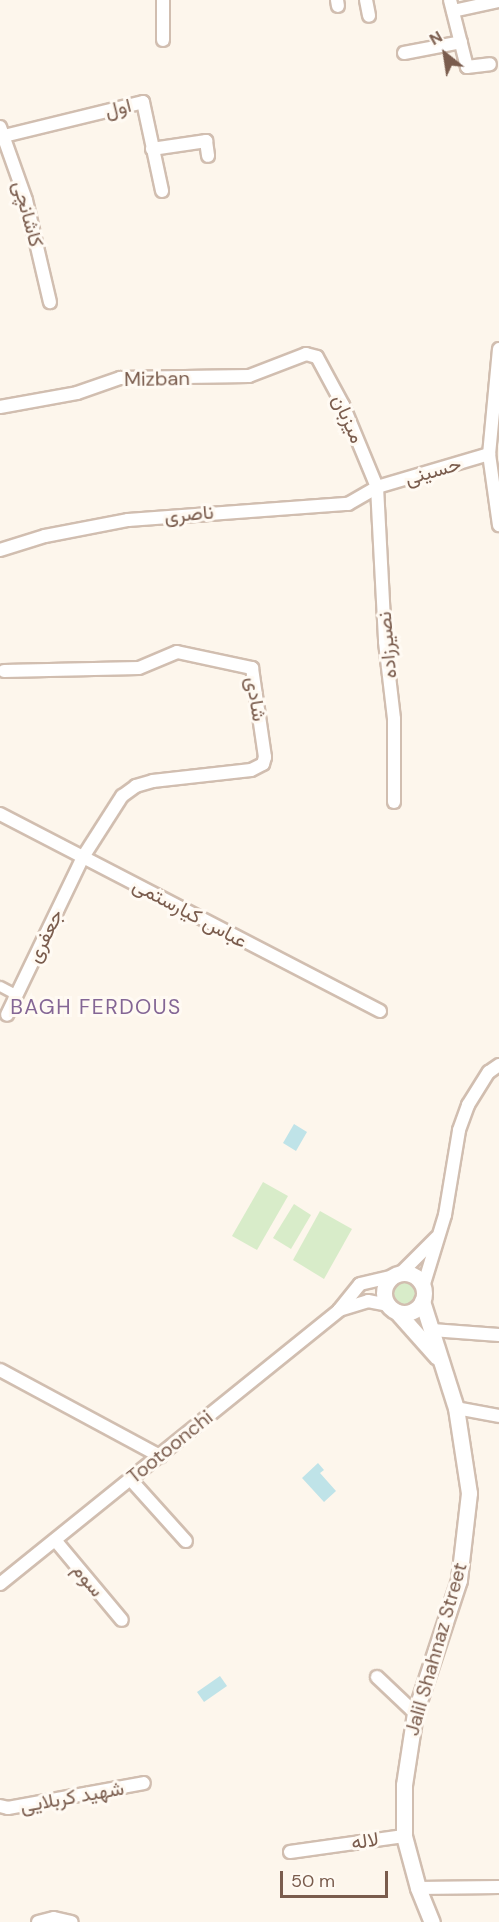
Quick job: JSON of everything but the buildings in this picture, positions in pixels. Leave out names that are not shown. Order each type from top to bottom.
[{"type":"street","points":[[163,0],[163,40]]},
{"type":"street","points":[[366,0],[369,16]]},
{"type":"street","points":[[490,64],[467,67],[452,5],[499,2]]},
{"type":"street","points":[[404,53],[461,42]]},
{"type":"street","name":"اول","points":[[2,132],[143,102],[162,191]]},
{"type":"street","name":"کاشانچی","points":[[2,132],[26,201],[50,302]]},
{"type":"street","points":[[152,149],[206,141],[208,156]]},
{"type":"street","points":[[499,349],[489,454],[499,525]]},
{"type":"street","name":"Mizban","points":[[0,407],[77,393],[120,378],[249,376],[296,357],[313,354],[321,361],[343,405],[377,487]]},
{"type":"street","name":"حسینی","points":[[377,487],[489,454]]},
{"type":"street","name":"ناصری","points":[[0,550],[45,536],[128,520],[348,504],[377,487]]},
{"type":"street","name":"نصیرزاده","points":[[377,487],[394,719],[394,802]]},
{"type":"street","name":"شادی","points":[[1,672],[139,668],[177,652],[252,668],[263,764],[251,770],[136,786],[122,796],[83,857]]},
{"type":"street","name":"عباس کیارستمی","points":[[0,814],[380,1011]]},
{"type":"street","name":"جعفری","points":[[7,1015],[83,857]]},
{"type":"street","points":[[0,986],[17,995]]},
{"type":"street","points":[[339,1310],[368,1301],[409,1312],[422,1294],[440,1234],[462,1122],[489,1072],[499,1065]]},
{"type":"street","points":[[440,1234],[385,1286],[392,1309],[442,1362]]},
{"type":"street","points":[[339,1310],[360,1284],[397,1275],[416,1278],[422,1294]]},
{"type":"street","name":"Jalil Shahnaz Street","points":[[422,1294],[456,1408],[465,1454],[467,1524],[459,1580],[415,1713],[404,1785],[404,1836],[418,1888],[432,1922]]},
{"type":"street","name":"Tootoonchi","points":[[0,1584],[339,1310]]},
{"type":"street","points":[[432,1330],[499,1335]]},
{"type":"street","points":[[0,1370],[160,1456]]},
{"type":"street","points":[[456,1408],[499,1416]]},
{"type":"street","points":[[131,1480],[186,1541]]},
{"type":"street","name":"سوم","points":[[55,1540],[122,1620]]},
{"type":"street","points":[[377,1677],[415,1713]]},
{"type":"street","name":"شهید کربلایی","points":[[0,1806],[8,1808],[144,1783]]},
{"type":"street","name":"لاله","points":[[290,1852],[404,1836]]},
{"type":"street","points":[[418,1888],[499,1887]]},
{"type":"street","points":[[38,1922],[54,1918],[72,1922]]},
{"type":"green space","points":[[263,1182],[288,1196],[257,1250],[232,1236]]},
{"type":"green space","points":[[294,1204],[311,1215],[291,1249],[273,1238]]},
{"type":"green space","points":[[320,1211],[352,1229],[324,1279],[293,1260]]},
{"type":"green space","points":[[404,1277],[415,1282],[420,1293],[415,1304],[404,1309],[393,1304],[388,1293],[393,1282]]},
{"type":"water","points":[[294,1124],[307,1132],[296,1151],[283,1143]]},
{"type":"water","points":[[318,1463],[324,1470],[320,1473],[336,1491],[324,1502],[302,1478]]},
{"type":"water","points":[[220,1676],[227,1686],[204,1702],[197,1692]]},
{"type":"district","name":"BAGH FERDOUS","points":[[96,1007]]}]
